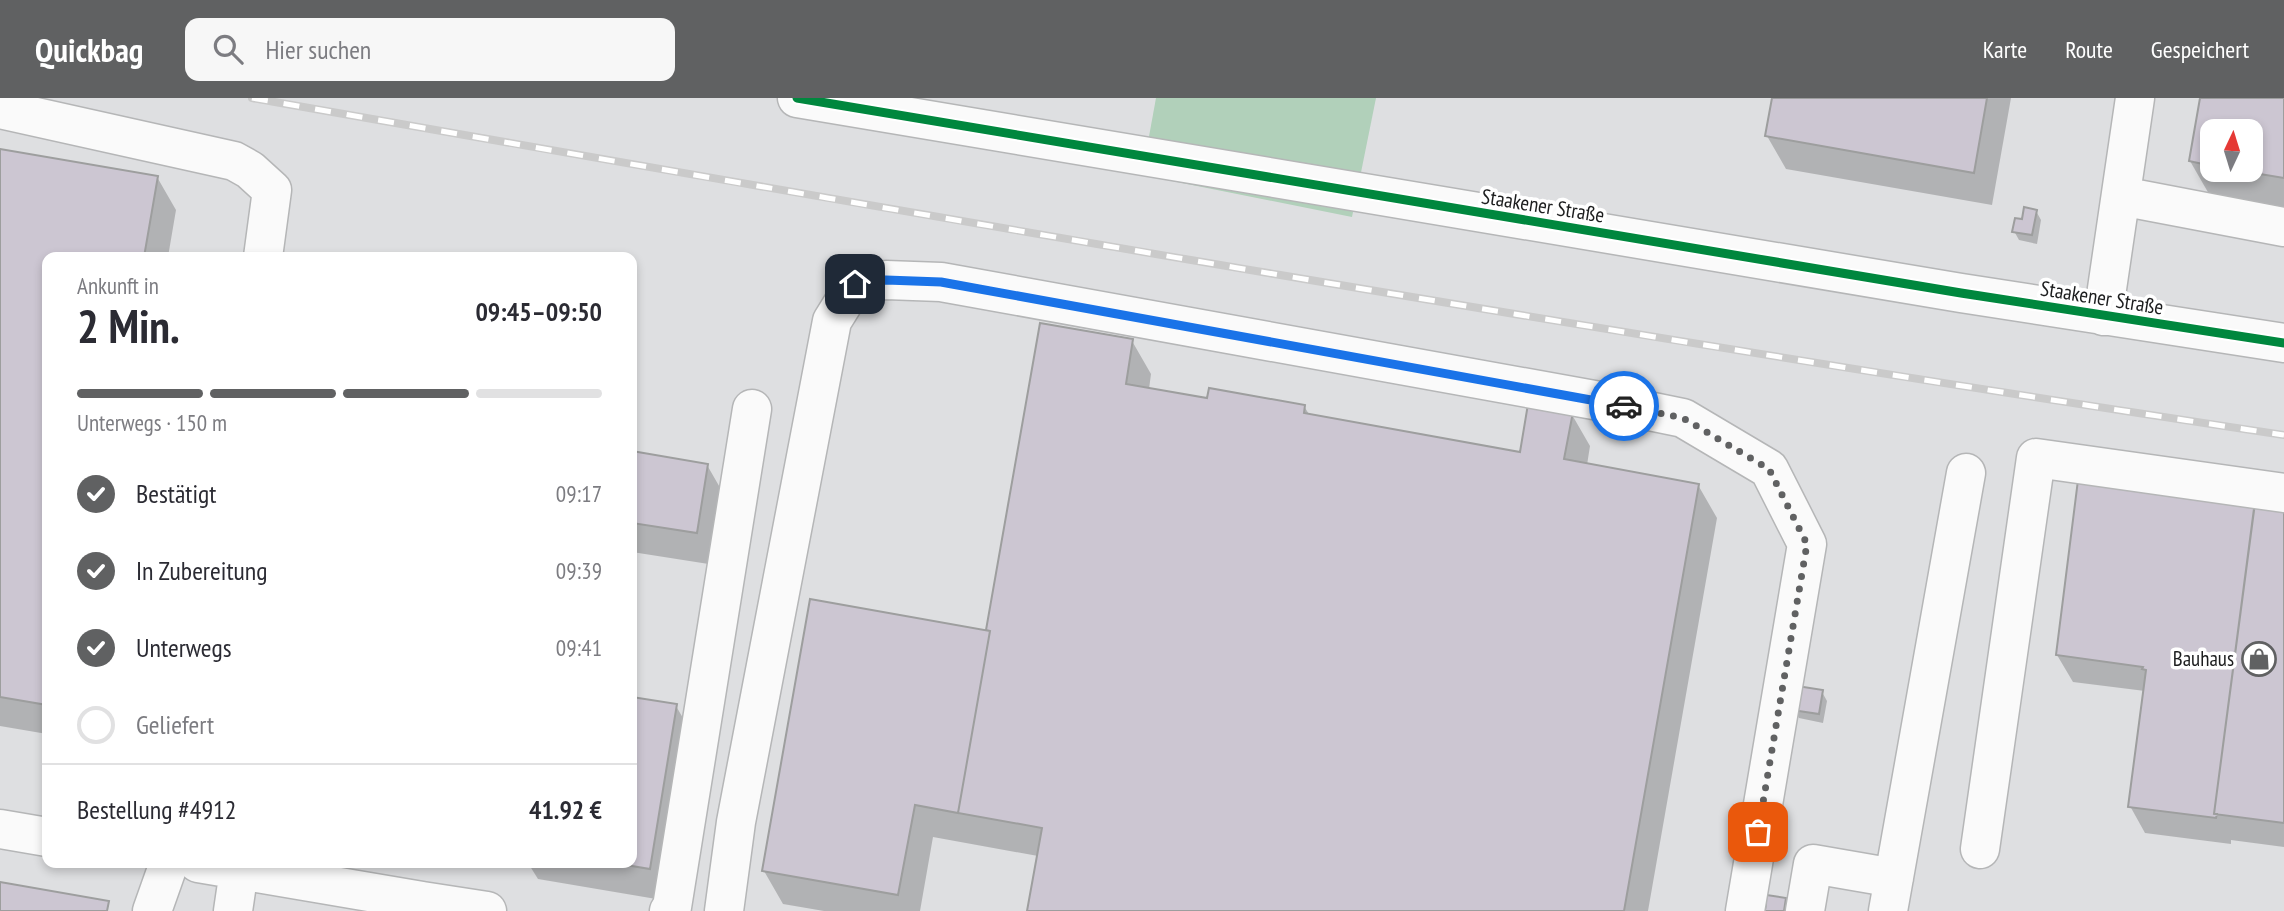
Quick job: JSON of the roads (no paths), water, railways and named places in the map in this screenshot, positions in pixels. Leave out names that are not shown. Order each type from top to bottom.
[{"type":"street","name":"Staakener Straße","points":[[797,98],[2103,316],[2284,343]]},
{"type":"street","points":[[2103,316],[2135,98]]},
{"type":"street","points":[[0,109],[234,162],[250,170],[272,190],[264,252]]},
{"type":"street","points":[[2121,197],[2284,227]]},
{"type":"street","points":[[724,911],[736,822],[832,321],[855,284],[886,280],[941,282],[1683,418],[1769,469],[1807,544],[1745,911]]},
{"type":"street","points":[[669,911],[672,907],[752,409]]},
{"type":"street","points":[[1980,849],[2036,458],[2284,493]]},
{"type":"street","points":[[1805,911],[1813,864],[1891,895],[1966,473]]},
{"type":"street","points":[[0,829],[42,836]]},
{"type":"street","points":[[152,911],[167,868]]},
{"type":"street","points":[[227,868],[421,906],[487,911]]},
{"type":"street","points":[[233,911],[239,870]]},
{"type":"railway","points":[[252,98],[1521,315],[2284,435]]},
{"type":"place","name":"Bauhaus","points":[[2259,659]]}]
